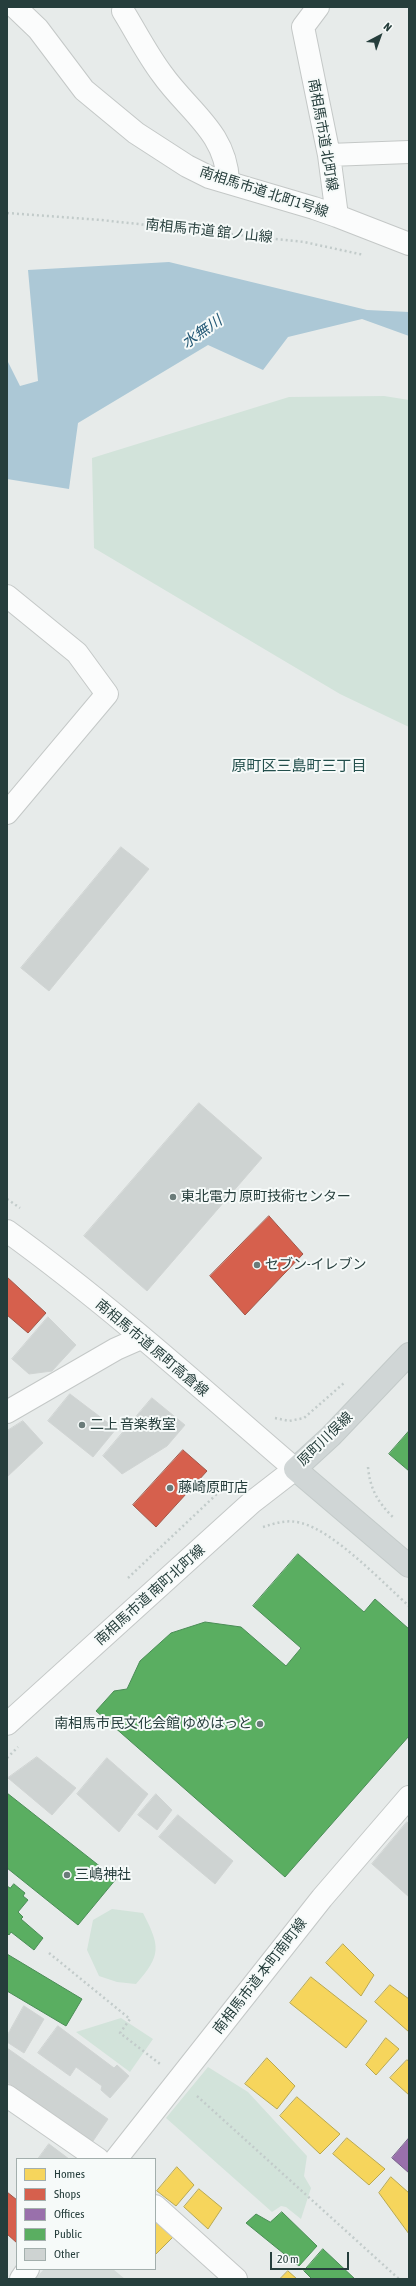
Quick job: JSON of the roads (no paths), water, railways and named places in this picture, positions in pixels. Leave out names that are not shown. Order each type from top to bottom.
[{"type":"main road","name":"原町川俣線","points":[[409,1354],[331,1436],[295,1469],[409,1566]]},
{"type":"street","name":"南相馬市道 北町1号線","points":[[16,7],[38,29],[84,90],[136,133],[187,166],[209,177],[228,181],[337,216]]},
{"type":"street","name":"南相馬市道 北町線","points":[[318,7],[303,27],[329,155],[337,216]]},
{"type":"street","points":[[123,11],[162,74],[218,139],[228,170],[228,181]]},
{"type":"street","points":[[329,155],[409,152]]},
{"type":"street","points":[[337,216],[409,244]]},
{"type":"street","points":[[7,596],[77,653],[107,694],[7,812]]},
{"type":"street","name":"南相馬市道 原町高倉線","points":[[7,1231],[36,1252],[141,1338],[295,1469]]},
{"type":"street","points":[[7,1412],[116,1349],[141,1338]]},
{"type":"street","name":"南相馬市道 南町北町線","points":[[7,1724],[251,1503],[295,1469]]},
{"type":"street","name":"南相馬市道 本町南町線","points":[[117,2158],[322,1898],[409,1797]]},
{"type":"street","points":[[7,2096],[97,2158]]},
{"type":"street","points":[[156,2207],[236,2279]]},
{"type":"street","points":[[20,2279],[27,2270]]},
{"type":"water","name":"水無川","points":[[169,262],[367,310],[409,312],[409,336],[362,319],[288,337],[263,370],[208,345],[78,423],[69,489],[7,479],[7,360],[20,386],[38,381],[28,270]]},
{"type":"place","name":"東北電力 原町技術センター","points":[[173,1197]]},
{"type":"place","name":"セブン-イレブン","points":[[257,1265]]},
{"type":"place","name":"二上 音楽教室","points":[[82,1425]]},
{"type":"place","name":"藤崎原町店","points":[[170,1488]]},
{"type":"place","name":"南相馬市民文化会館 ゆめはっと","points":[[260,1724]]},
{"type":"place","name":"三嶋神社","points":[[67,1875]]},
{"type":"district","name":"原町区三島町三丁目","points":[[299,766]]}]
